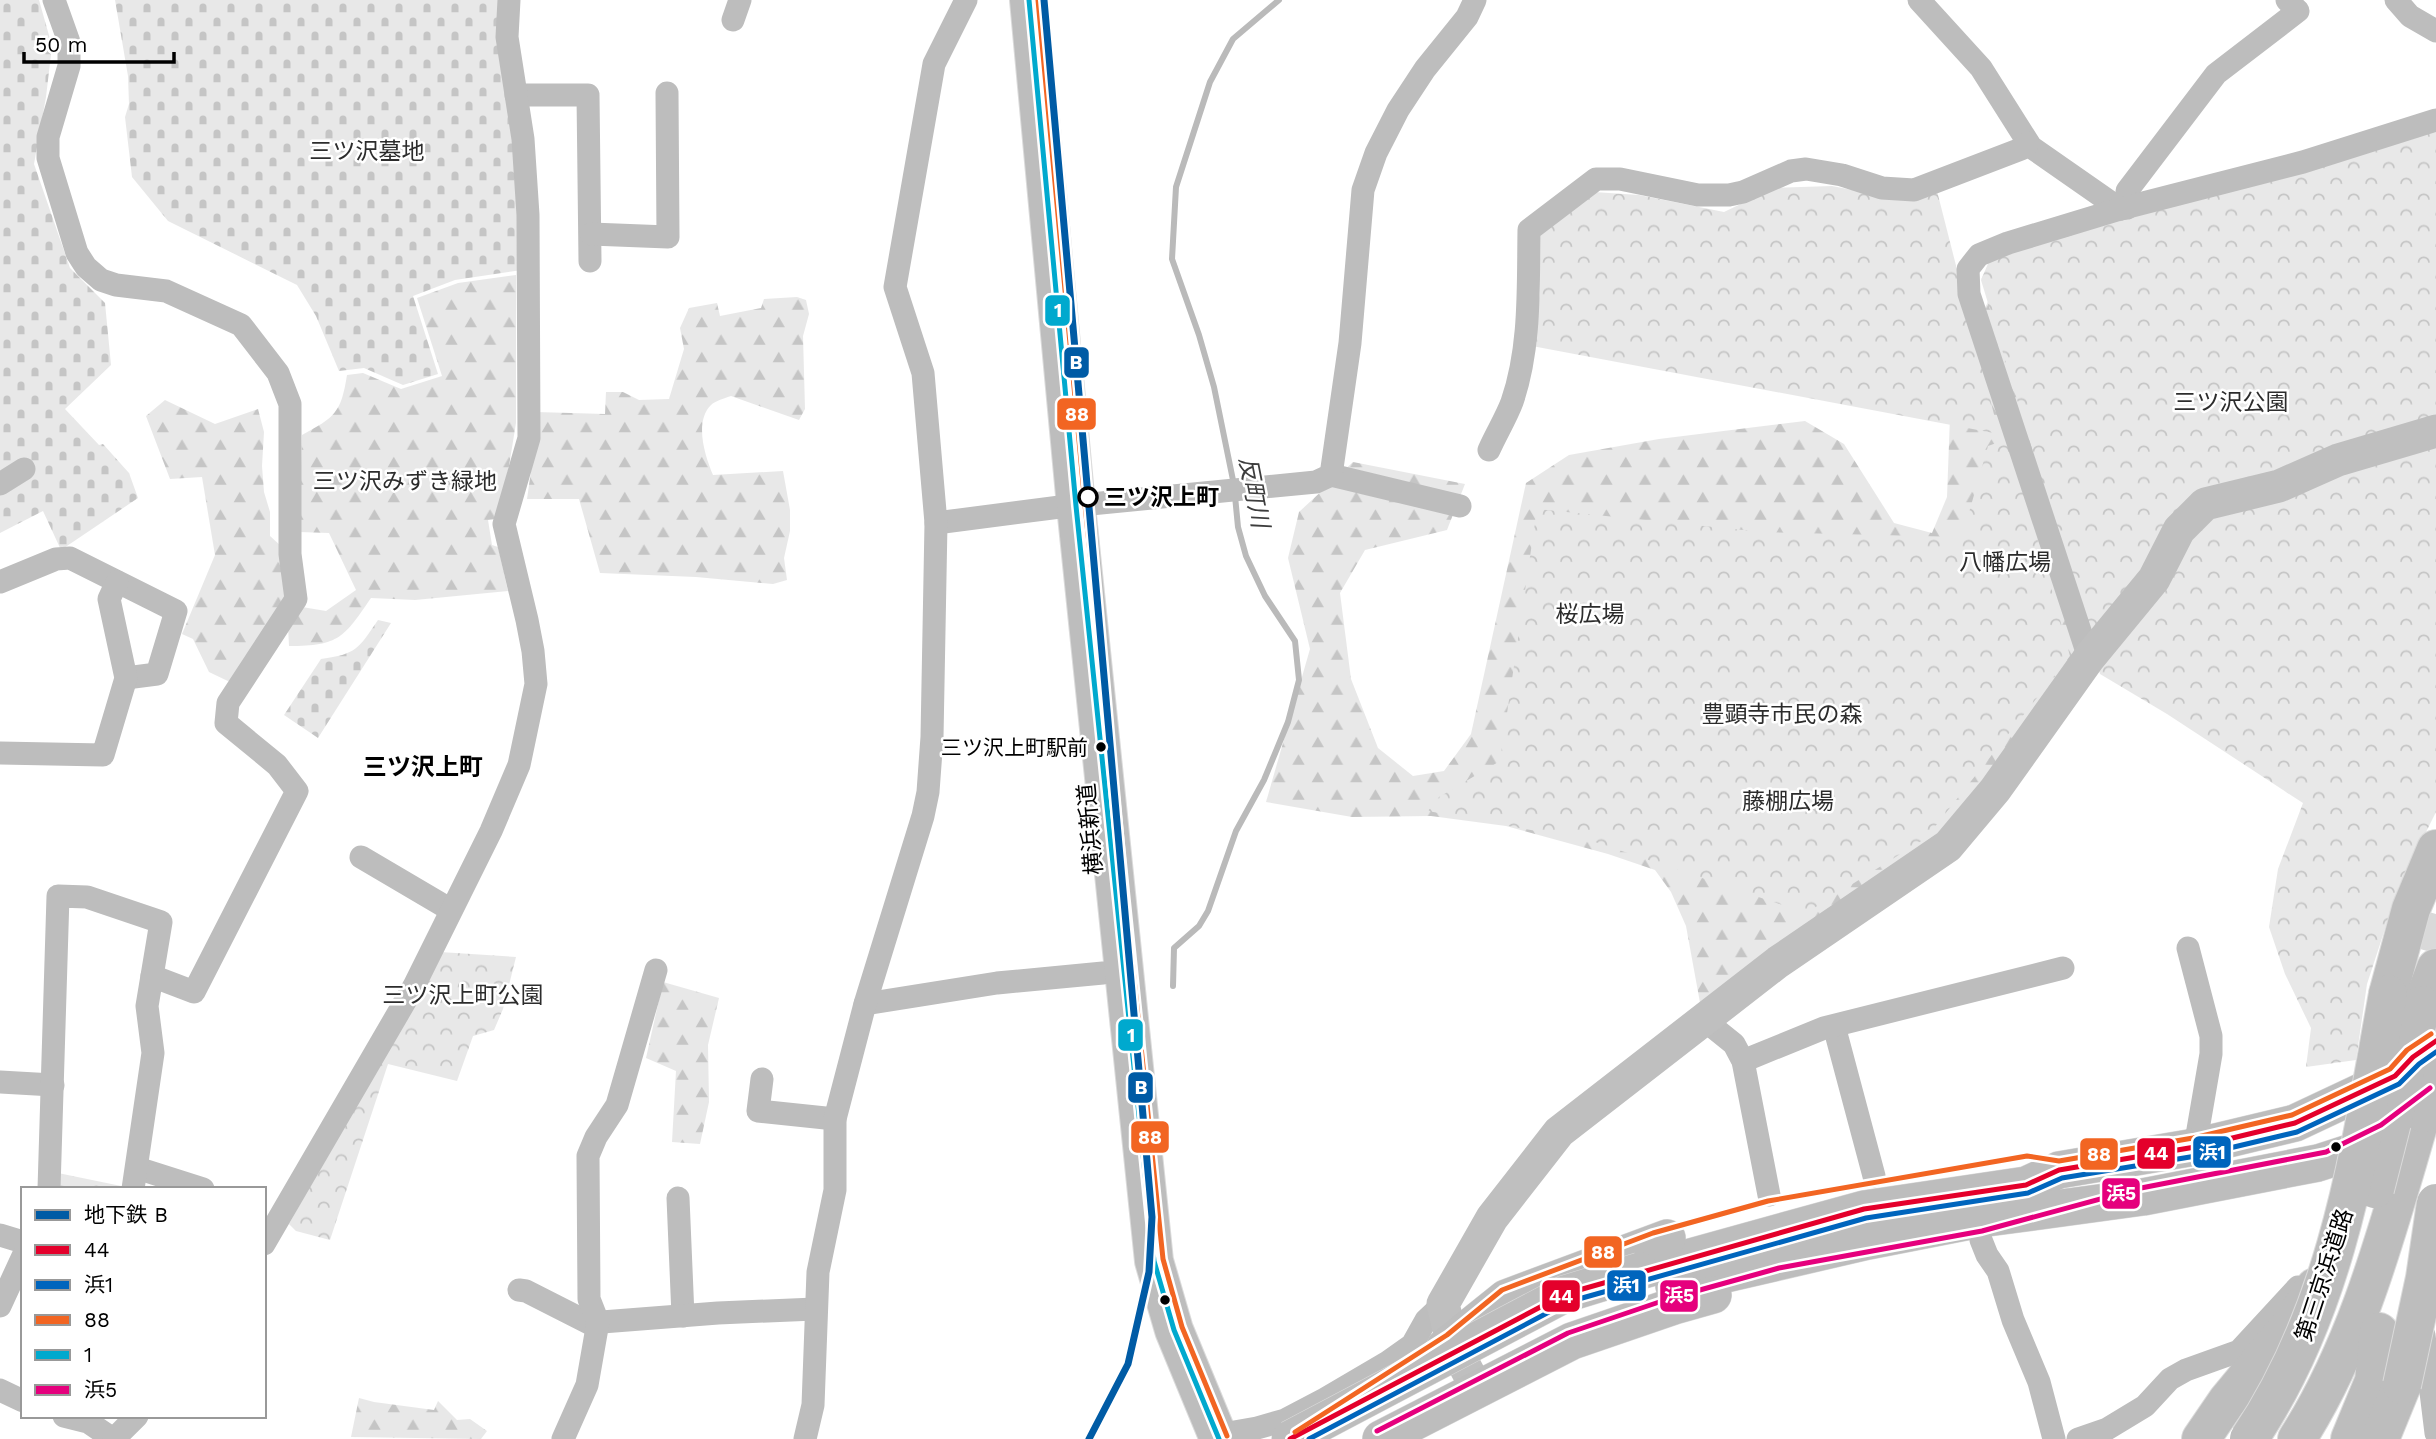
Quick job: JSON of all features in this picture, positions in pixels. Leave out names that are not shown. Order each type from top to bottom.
[{"type":"highway","name":"横浜新道","points":[[1012,0],[1154,1261],[1209,1438]]},
{"type":"highway","name":"横浜新道","points":[[1029,0],[1103,973],[1126,1196],[1139,1275],[1166,1380],[1209,1438]]},
{"type":"highway","points":[[2264,1439],[2299,1391],[2328,1331],[2364,1228],[2397,1110],[2411,909],[2436,849]]},
{"type":"highway","points":[[2405,999],[2436,968]]},
{"type":"highway","name":"第三京浜道路","points":[[2249,1439],[2294,1364],[2324,1286],[2348,1203],[2368,1100],[2405,999]]},
{"type":"highway","points":[[2202,1439],[2227,1401],[2290,1325],[2313,1290],[2339,1239],[2422,1107],[2428,1055]]},
{"type":"highway","name":"第三京浜道路","points":[[2297,1439],[2327,1385],[2374,1272],[2422,1107]]},
{"type":"highway","points":[[2323,1439],[2379,1332],[2426,1200],[2436,1184]]},
{"type":"highway","points":[[2380,1439],[2402,1385],[2425,1278],[2436,1205]]},
{"type":"highway","points":[[2350,1439],[2374,1381],[2379,1332]]},
{"type":"main road","points":[[1346,1439],[1475,1366],[1644,1281],[1864,1209],[2026,1185],[2059,1170],[2195,1147],[2295,1123],[2395,1076],[2428,1055]]},
{"type":"main road","points":[[1290,1439],[1565,1294],[1980,1219],[2143,1197],[2329,1160],[2354,1151],[2422,1107]]},
{"type":"main road","points":[[1300,1439],[1452,1342],[1506,1297],[1656,1241],[1769,1210],[2028,1165],[2059,1170]]},
{"type":"main road","points":[[1381,1439],[1572,1341],[1674,1306],[1781,1277],[1981,1240],[2143,1197]]},
{"type":"street","points":[[54,0],[69,42],[69,66],[48,136],[48,158],[77,253],[86,267],[102,280],[116,285],[166,291],[241,325],[278,373],[290,404],[290,554],[296,599],[228,703],[226,723],[277,765],[298,791],[194,992],[152,976]]},
{"type":"street","points":[[266,1241],[414,986],[491,831],[519,765],[536,684],[531,640],[504,524],[530,438],[528,215],[523,139],[507,37],[509,0]]},
{"type":"street","points":[[805,1439],[813,1405],[818,1272],[835,1190],[835,1119],[865,1004],[928,792],[932,737],[936,523],[923,373],[895,287],[934,64],[966,0]]},
{"type":"street","points":[[1331,475],[1350,343],[1363,190],[1376,153],[1398,110],[1425,69],[1467,17],[1475,0]]},
{"type":"street","points":[[1919,0],[1981,68],[2031,147],[2124,208]]},
{"type":"street","points":[[2124,208],[2127,191],[2216,74],[2298,11],[2287,0]]},
{"type":"street","points":[[2396,0],[2410,16],[2436,30]]},
{"type":"street","points":[[591,234],[667,237],[667,93]]},
{"type":"street","points":[[516,95],[588,95],[590,261]]},
{"type":"street","points":[[2089,658],[1969,293],[1968,269],[1979,255],[2008,243],[2124,208],[2303,162],[2436,120]]},
{"type":"street","points":[[1489,450],[1512,402],[1520,370],[1526,331],[1529,230],[1596,179],[1620,179],[1698,195],[1729,195],[1791,171],[1806,170],[1842,175],[1882,188],[1914,190],[2021,149],[2028,143]]},
{"type":"street","points":[[1209,1438],[1285,1420],[1388,1362],[1412,1345],[1426,1320],[1443,1304],[1492,1218],[1559,1132],[1778,962],[1948,846],[1995,790],[2089,658],[2154,579],[2179,530],[2205,504],[2278,486],[2338,460],[2436,431]]},
{"type":"street","points":[[0,484],[24,469]]},
{"type":"street","points":[[936,523],[1068,506],[1316,482],[1331,475],[1460,506]]},
{"type":"street","points":[[0,582],[56,559],[70,558],[176,611],[157,674],[126,678]]},
{"type":"street","points":[[0,753],[103,755],[126,678],[109,599],[117,582]]},
{"type":"street","points":[[361,857],[451,910]]},
{"type":"street","points":[[49,1187],[58,896],[87,897],[161,922],[146,1006],[153,1053],[135,1178],[190,1187]]},
{"type":"street","points":[[2188,948],[2211,1036],[2211,1054],[2195,1147]]},
{"type":"street","points":[[1743,1061],[1834,1026],[2063,968]]},
{"type":"street","points":[[563,1439],[587,1385],[598,1322],[589,1299],[588,1156],[596,1137],[617,1105],[656,970]]},
{"type":"street","points":[[865,1004],[997,983],[1103,973]]},
{"type":"street","points":[[1703,1019],[1734,1044],[1743,1061],[1769,1195]]},
{"type":"street","points":[[1834,1026],[1874,1176]]},
{"type":"street","points":[[762,1079],[758,1111],[835,1119]]},
{"type":"street","points":[[0,1082],[53,1085]]},
{"type":"street","points":[[2078,1439],[2107,1429],[2145,1406],[2170,1379],[2186,1370],[2239,1351],[2339,1239],[2337,1194],[2329,1160]]},
{"type":"street","points":[[678,1198],[683,1316]]},
{"type":"street","points":[[2436,1205],[2428,1226],[2423,1266],[2424,1346],[2436,1433]]},
{"type":"street","points":[[0,1235],[21,1241]]},
{"type":"street","points":[[1981,1240],[1998,1271],[2013,1320],[2039,1382],[2054,1439]]},
{"type":"street","points":[[0,1306],[21,1260]]},
{"type":"street","points":[[519,1290],[589,1323],[815,1309]]},
{"type":"street","points":[[1443,1304],[1452,1342],[1477,1389]]},
{"type":"street","points":[[2424,1346],[2436,1327]]},
{"type":"street","points":[[0,1390],[21,1400]]},
{"type":"street","points":[[72,1418],[88,1422],[113,1439],[135,1418]]},
{"type":"green space","points":[[0,0],[39,0],[52,46],[34,164],[70,268],[105,303],[111,365],[65,409],[99,445],[103,444],[129,473],[138,498],[61,550],[43,511],[0,533]]},
{"type":"green space","name":"三ツ沢墓地","points":[[115,0],[502,0],[512,97],[522,270],[455,280],[413,296],[438,374],[403,385],[364,368],[339,371],[316,316],[297,285],[168,221],[132,177],[125,117],[129,104],[128,76]]},
{"type":"green space","points":[[2436,121],[2089,658],[1995,790],[1703,1019],[1686,926],[1671,892],[1655,870],[1506,826],[1431,816],[1352,817],[1266,802],[1310,649],[1288,558],[1299,512],[1353,462],[1465,484],[1447,530],[1365,550],[1340,593],[1351,679],[1378,748],[1413,776],[1444,771],[1471,734],[1526,483],[1569,455],[1659,439],[1805,421],[1844,444],[1894,523],[1932,533],[1947,497],[1952,363],[1987,304],[2008,243]]},
{"type":"green space","name":"三ツ沢公園","points":[[2436,130],[2436,812],[2399,886],[2367,984],[2356,1060],[2306,1067],[2311,1028],[2285,974],[2269,927],[2278,869],[2303,803],[2167,714],[2100,674],[1981,280],[1990,259]]},
{"type":"green space","points":[[1832,186],[1899,199],[1937,191],[1999,434],[1532,346],[1540,292],[1540,233],[1594,192],[1639,195],[1724,212],[1774,188]]},
{"type":"green space","name":"三ツ沢みずき緑地","points":[[516,275],[516,423],[496,519],[488,520],[492,545],[498,547],[508,591],[415,600],[371,598],[339,637],[320,644],[289,646],[288,626],[302,607],[326,611],[356,590],[329,533],[299,532],[302,435],[335,412],[342,398],[347,375],[363,373],[401,389],[442,376],[417,298],[458,283]]},
{"type":"green space","points":[[797,297],[806,300],[809,314],[803,336],[805,409],[799,420],[731,396],[711,405],[703,420],[702,430],[704,449],[713,475],[783,471],[790,510],[790,531],[784,558],[787,580],[773,584],[600,573],[579,499],[527,499],[536,436],[536,412],[605,414],[606,392],[623,392],[639,400],[669,399],[684,349],[680,328],[689,308],[717,303],[720,316],[761,308],[764,299]]},
{"type":"green space","points":[[165,400],[215,424],[258,409],[264,432],[262,466],[264,492],[270,512],[270,536],[281,546],[288,600],[232,683],[209,672],[193,639],[182,634],[215,555],[202,477],[170,479],[146,416]]},
{"type":"green space","name":"豊顕寺市民の森","points":[[2010,438],[2070,656],[1926,838],[1806,913],[1595,842],[1428,811],[1439,797],[1500,761],[1537,509],[1763,532],[1962,537],[1988,446]]},
{"type":"green space","points":[[378,620],[391,623],[318,738],[284,715],[321,659],[342,655],[356,648]]},
{"type":"green space","name":"三ツ沢上町公園","points":[[440,952],[516,957],[503,1009],[494,1030],[473,1036],[457,1081],[388,1064],[330,1240],[296,1231],[289,1224]]},
{"type":"green space","points":[[663,982],[719,998],[708,1045],[709,1102],[700,1144],[672,1142],[676,1071],[646,1058]]},
{"type":"green space","points":[[58,1173],[126,1187],[57,1187]]},
{"type":"green space","points":[[359,1398],[434,1410],[438,1401],[457,1420],[470,1419],[487,1431],[481,1439],[351,1437]]},
{"type":"waterway","name":"反町川","points":[[1234,485],[1214,387],[1172,259],[1176,187],[1210,82],[1233,39],[1279,0]]},
{"type":"waterway","name":"反町川","points":[[1173,986],[1174,948],[1199,926],[1208,911],[1236,831],[1264,780],[1288,722],[1299,680],[1295,641],[1265,596],[1246,556],[1238,527],[1235,496]]},
{"type":"tunnel","points":[[2409,1005],[2436,909]]},
{"type":"metro line","name":"B","points":[[1044,0],[1152,1217],[1149,1272],[1128,1364],[1089,1439]]},
{"type":"transit line","name":"1","points":[[1029,0],[1076,506],[1154,1261],[1174,1330],[1219,1439]]},
{"type":"transit line","name":"88","points":[[1038,0],[1085,505],[1163,1259],[1182,1327],[1227,1436]]},
{"type":"transit line","name":"88","points":[[1295,1432],[1447,1335],[1502,1290],[1653,1233],[1768,1201],[2027,1156],[2059,1161],[2193,1138],[2292,1115],[2390,1069],[2407,1050],[2431,1034]]},
{"type":"transit line","name":"44","points":[[1290,1439],[1565,1294],[1864,1209],[2026,1185],[2059,1170],[2195,1147],[2295,1123],[2395,1076],[2413,1057],[2436,1041]]},
{"type":"transit line","name":"浜1","points":[[1309,1439],[1568,1302],[1866,1218],[2028,1193],[2062,1178],[2196,1156],[2297,1132],[2399,1084],[2436,1052]]},
{"type":"transit line","name":"浜5","points":[[1377,1431],[1568,1333],[1671,1298],[1779,1268],[1982,1231],[2141,1188],[2326,1152],[2381,1125],[2430,1088]]},
{"type":"place","name":"三ツ沢上町","points":[[1088,497]]},
{"type":"place","name":"三ツ沢上町駅前","points":[[1101,747]]},
{"type":"district","name":"三ツ沢上町","points":[[423,767]]},
{"type":"park label","name":"八幡広場","points":[[2005,562]]},
{"type":"park label","name":"桜広場","points":[[1590,614]]},
{"type":"park label","name":"藤棚広場","points":[[1788,801]]}]
